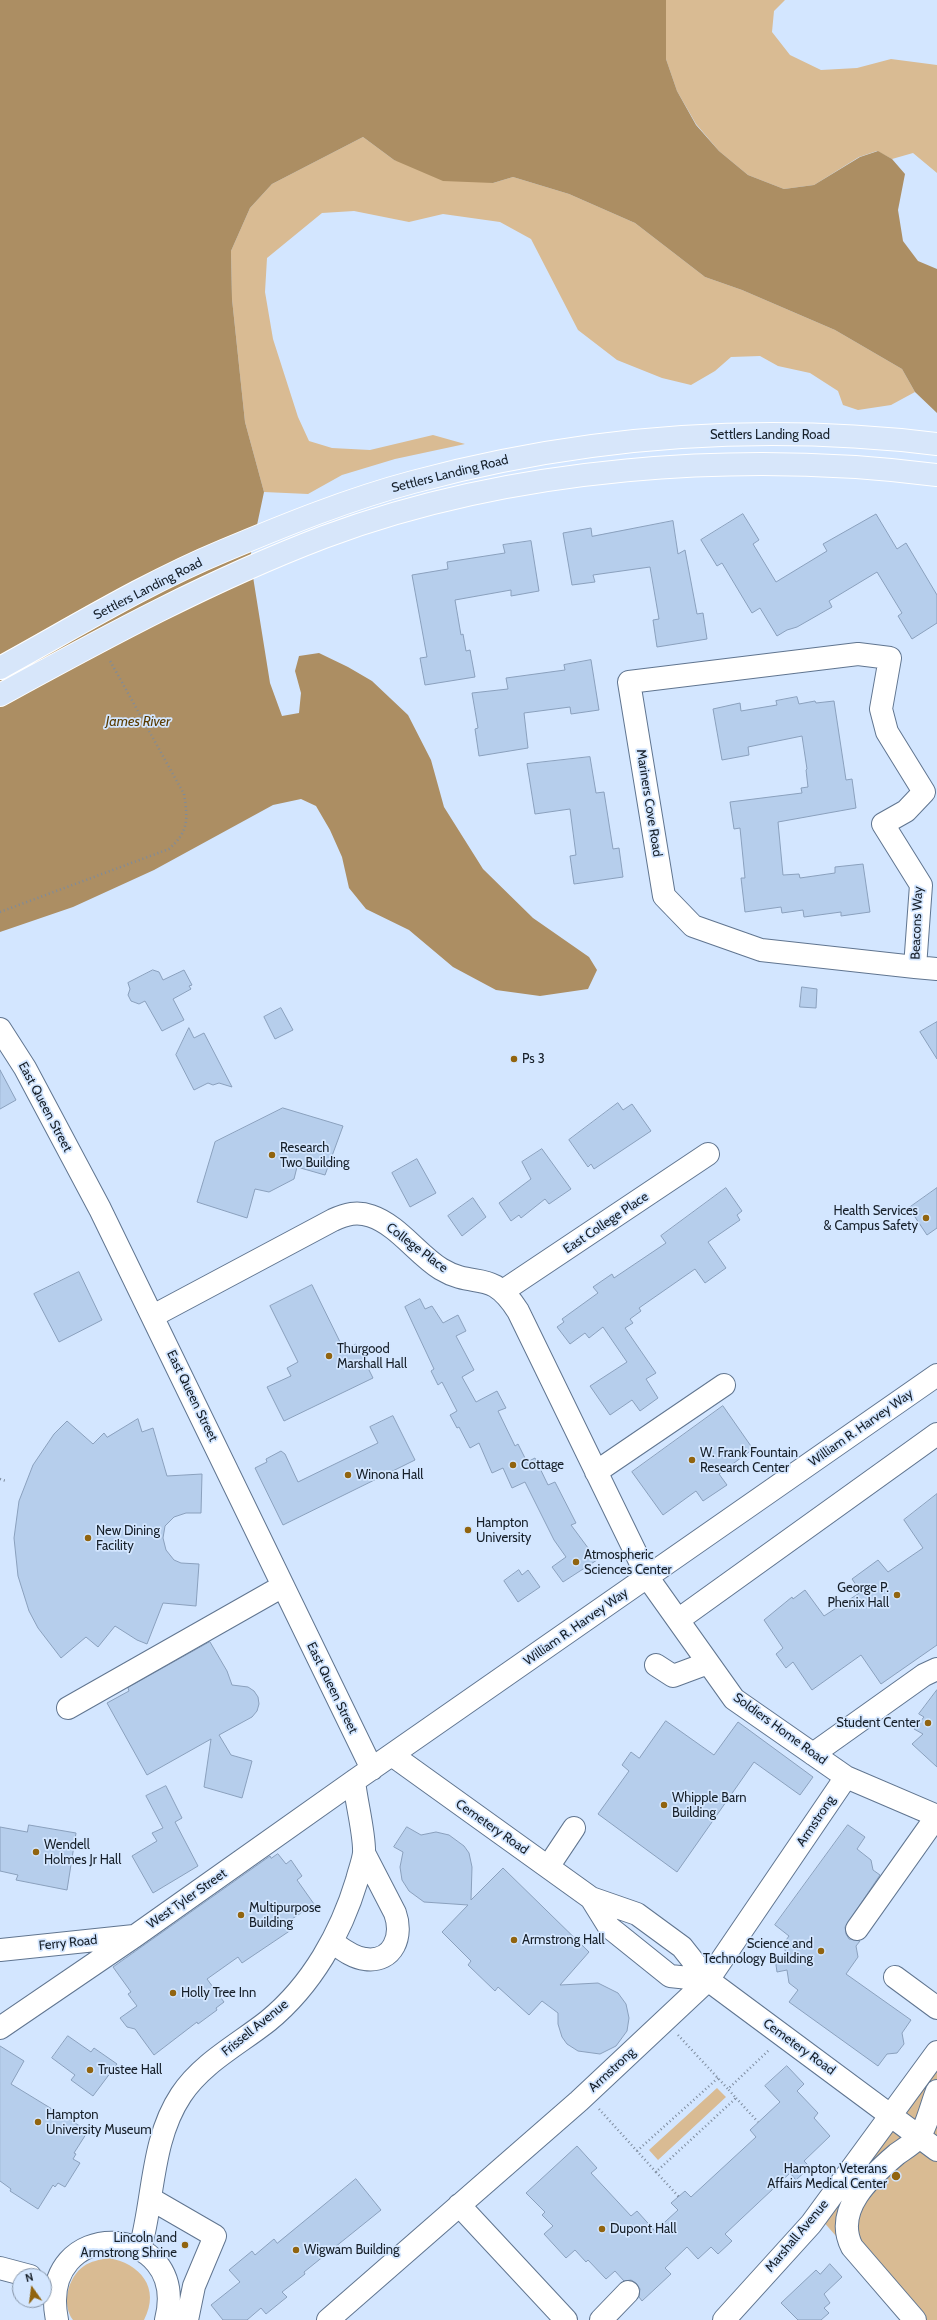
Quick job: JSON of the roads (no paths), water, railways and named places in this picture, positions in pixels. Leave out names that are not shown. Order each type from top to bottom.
[{"type":"main road","name":"Settlers Landing Road","points":[[0,668],[166,578],[221,552],[316,514],[380,492],[440,475],[511,459],[607,444],[705,435],[776,434],[870,437],[937,444]]},
{"type":"main road","name":"Settlers Landing Road","points":[[0,695],[204,587],[325,537],[422,507],[486,492],[617,471],[679,467],[784,464],[883,468],[937,476]]},
{"type":"street","name":"Mariners Cove Road","points":[[890,658],[858,654],[629,682],[664,896],[693,926],[761,950],[937,969]]},
{"type":"street","name":"Beacons Way","points":[[890,658],[881,709],[887,732],[924,792],[906,811],[883,824],[921,884],[915,967]]},
{"type":"street","name":"East Queen Street","points":[[0,1029],[32,1082],[100,1209],[372,1769]]},
{"type":"street","name":"East College Place","points":[[504,1291],[708,1154]]},
{"type":"street","name":"College Place","points":[[153,1316],[345,1214],[359,1212],[373,1216],[446,1272],[488,1282],[504,1291],[518,1311],[648,1578]]},
{"type":"street","name":"William R. Harvey Way","points":[[372,1769],[648,1578],[937,1375]]},
{"type":"street","points":[[596,1472],[724,1385]]},
{"type":"street","points":[[678,1620],[937,1434]]},
{"type":"street","name":"Soldiers Home Road","points":[[648,1578],[734,1699],[846,1777],[937,1816]]},
{"type":"street","points":[[68,1708],[282,1586]]},
{"type":"street","points":[[656,1665],[674,1676],[708,1663]]},
{"type":"street","points":[[813,1754],[924,1675],[937,1669]]},
{"type":"street","name":"Cemetery Road","points":[[392,1755],[591,1898],[637,1914],[682,1947],[708,1980],[890,2113],[937,2150]]},
{"type":"street","name":"West Tyler Street","points":[[0,2028],[135,1936],[372,1769]]},
{"type":"street","name":"Armstrong","points":[[330,2319],[579,2101],[708,1980],[846,1777]]},
{"type":"street","name":"Frissell Avenue","points":[[140,2249],[160,2148],[172,2112],[181,2094],[208,2065],[285,2005],[301,1988],[332,1942],[353,1893],[364,1853],[354,1781]]},
{"type":"street","points":[[857,1929],[937,1816]]},
{"type":"street","points":[[548,1867],[574,1828]]},
{"type":"street","points":[[332,1942],[357,1957],[366,1960],[384,1956],[394,1948],[397,1941],[398,1922],[395,1913],[364,1853]]},
{"type":"street","name":"Cemetery Road","points":[[591,1898],[609,1928],[670,1976],[708,1980]]},
{"type":"street","name":"Ferry Road","points":[[0,1950],[135,1936]]},
{"type":"street","points":[[894,1977],[937,2008]]},
{"type":"street","name":"Marshall Avenue","points":[[735,2316],[811,2224],[890,2113],[937,2052]]},
{"type":"street","points":[[915,2320],[852,2247],[846,2237],[845,2220],[855,2200],[876,2173],[919,2137],[937,2091]]},
{"type":"street","points":[[151,2199],[215,2236],[194,2286],[187,2320]]},
{"type":"street","points":[[459,2205],[566,2320]]},
{"type":"street","points":[[52,2278],[66,2263],[82,2250],[100,2243],[121,2242],[140,2249],[154,2259],[164,2273],[169,2289],[170,2306],[166,2320]]},
{"type":"street","points":[[0,2269],[12,2272]]},
{"type":"street","points":[[601,2320],[628,2292]]},
{"type":"street","points":[[52,2294],[57,2320]]},
{"type":"water","name":"James River","points":[[0,0],[666,0],[666,59],[677,91],[696,125],[719,151],[748,175],[784,189],[814,185],[860,157],[878,151],[892,159],[905,174],[898,210],[903,241],[918,261],[937,269],[937,413],[915,392],[902,369],[835,330],[742,290],[705,277],[635,223],[569,194],[513,177],[493,183],[443,181],[394,160],[363,137],[272,184],[250,208],[231,251],[232,299],[245,422],[264,492],[250,558],[270,683],[282,716],[299,713],[301,693],[295,671],[299,656],[319,653],[372,681],[408,715],[431,760],[444,807],[483,869],[533,918],[589,957],[597,970],[588,989],[540,996],[496,990],[453,967],[409,930],[366,909],[349,888],[342,857],[330,830],[316,806],[301,799],[273,805],[154,870],[73,907],[0,932]]},
{"type":"place","name":"Ps 3","points":[[514,1059]]},
{"type":"place","name":"Research Two Building","points":[[272,1155]]},
{"type":"place","name":"Health Services & Campus Safety","points":[[926,1218]]},
{"type":"place","name":"Thurgood Marshall Hall","points":[[329,1356]]},
{"type":"place","name":"W. Frank Fountain Research Center","points":[[692,1460]]},
{"type":"place","name":"Cottage","points":[[513,1465]]},
{"type":"place","name":"Winona Hall","points":[[348,1475]]},
{"type":"place","name":"Hampton University","points":[[468,1530]]},
{"type":"place","name":"New Dining Facility","points":[[88,1538]]},
{"type":"place","name":"Atmospheric Sciences Center","points":[[576,1562]]},
{"type":"place","name":"George P. Phenix Hall","points":[[897,1595]]},
{"type":"place","name":"Student Center","points":[[928,1723]]},
{"type":"place","name":"Whipple Barn Building","points":[[664,1805]]},
{"type":"place","name":"Wendell Holmes Jr Hall","points":[[36,1852]]},
{"type":"place","name":"Multipurpose Building","points":[[241,1915]]},
{"type":"place","name":"Armstrong Hall","points":[[514,1940]]},
{"type":"place","name":"Science and Technology Building","points":[[821,1951]]},
{"type":"place","name":"Holly Tree Inn","points":[[173,1993]]},
{"type":"place","name":"Trustee Hall","points":[[90,2070]]},
{"type":"place","name":"Hampton University Museum","points":[[38,2122]]},
{"type":"place","name":"Hampton Veterans Affairs Medical Center","points":[[896,2176]]},
{"type":"place","name":"Dupont Hall","points":[[602,2229]]},
{"type":"place","name":"Lincoln and Armstrong Shrine","points":[[185,2245]]},
{"type":"place","name":"Wigwam Building","points":[[296,2250]]}]
